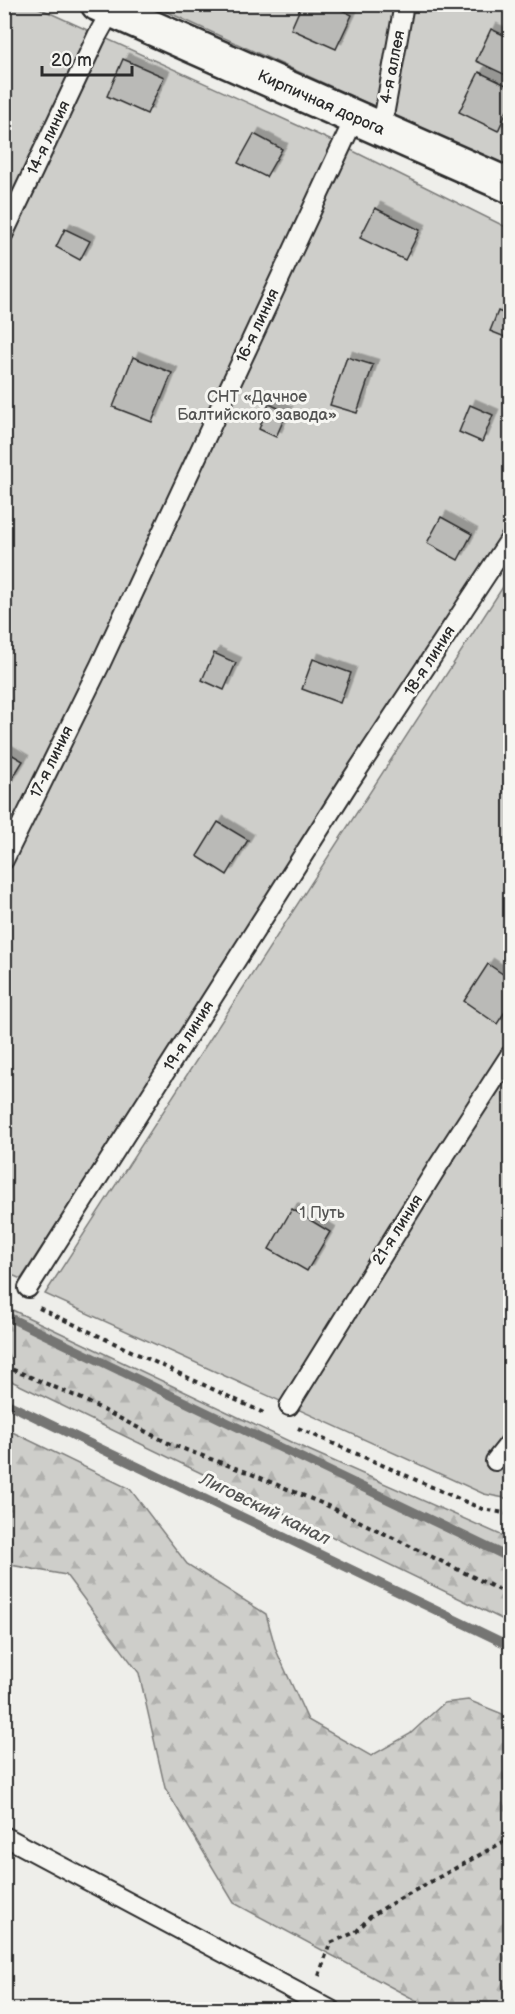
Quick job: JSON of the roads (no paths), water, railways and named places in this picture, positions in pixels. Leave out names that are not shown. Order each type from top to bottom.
[{"type":"street","name":"Кирпичная дорога","points":[[104,8],[510,185]]},
{"type":"lane","name":"4-я аллея","points":[[366,122],[385,110],[404,4]]},
{"type":"lane","name":"14-я линия","points":[[4,233],[104,8]]},
{"type":"lane","name":"16-я линия","points":[[100,665],[366,122]]},
{"type":"lane","name":"18-я линия","points":[[350,783],[510,539]]},
{"type":"lane","name":"17-я линия","points":[[4,860],[100,665]]},
{"type":"lane","name":"19-я линия","points":[[30,1296],[350,783]]},
{"type":"lane","name":"21-я линия","points":[[290,1406],[438,1166],[510,1055]]},
{"type":"lane","points":[[495,1461],[510,1442]]},
{"type":"lane","points":[[4,1836],[331,2010]]},
{"type":"waterway","points":[[4,1315],[510,1558]]},
{"type":"waterway","name":"Лиговский канал","points":[[4,1402],[510,1646]]},
{"type":"park label","name":"СНТ «Дачное Балтийского завода»","points":[[257,406]]},
{"type":"park label","name":"1 Путь","points":[[322,1213]]}]
